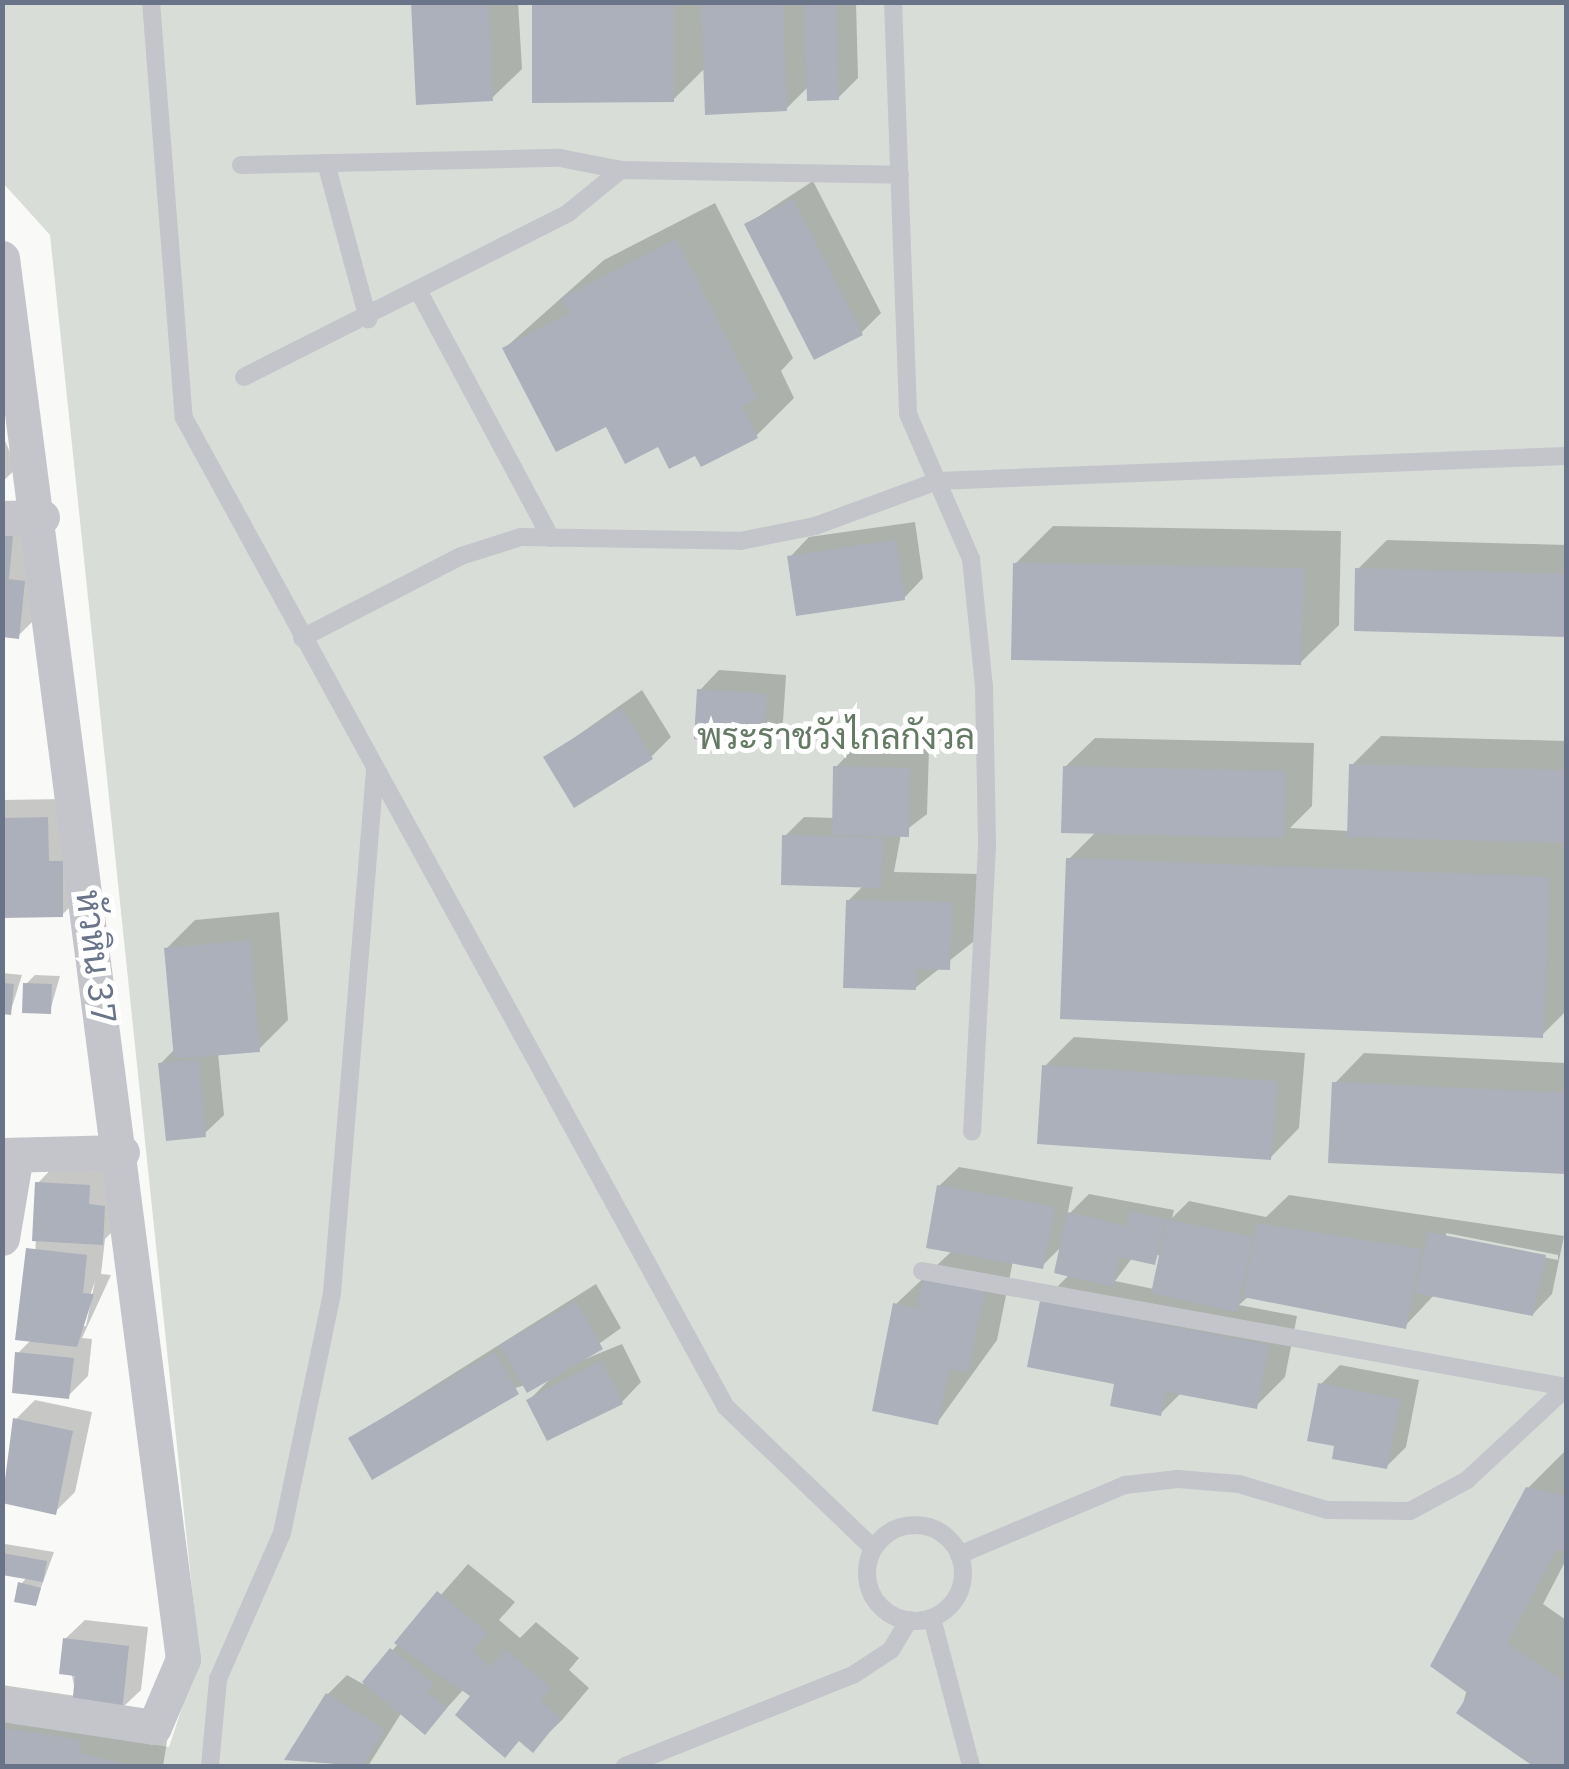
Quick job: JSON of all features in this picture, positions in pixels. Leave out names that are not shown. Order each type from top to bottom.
[{"type":"street","name":"หัวหิน 37","points":[[2,258],[42,517],[183,1659],[154,1727],[2,1704]]},
{"type":"street","points":[[2,518],[42,517]]},
{"type":"street","points":[[2,1238],[9,1155],[122,1152]]},
{"type":"lane","points":[[151,2],[184,418],[726,1408],[874,1549]]},
{"type":"lane","points":[[893,2],[908,414],[972,559],[984,686],[987,847],[972,1132]]},
{"type":"lane","points":[[241,165],[560,158],[621,170],[900,175]]},
{"type":"lane","points":[[326,162],[368,319]]},
{"type":"lane","points":[[244,377],[368,319],[568,213],[621,170]]},
{"type":"lane","points":[[419,292],[551,538]]},
{"type":"lane","points":[[302,638],[461,556],[551,538],[740,541],[815,526],[937,481],[1566,456]]},
{"type":"lane","points":[[210,1766],[218,1678],[282,1533],[332,1293],[375,770]]},
{"type":"lane","points":[[922,1271],[1566,1388]]},
{"type":"lane","points":[[959,1555],[1108,1491],[1178,1479],[1239,1484],[1327,1510],[1410,1510],[1467,1480],[1566,1388]]},
{"type":"lane","points":[[916,1524],[945,1536],[959,1555],[961,1588],[932,1618],[909,1620],[887,1612],[869,1588],[874,1549],[916,1524]]},
{"type":"lane","points":[[932,1618],[972,1766]]},
{"type":"lane","points":[[625,1766],[854,1675],[892,1650],[909,1620]]},
{"type":"green space","name":"พระราชวังไกลกังวล","points":[[3,3],[1566,3],[1566,1766],[3,1766],[3,1719],[169,1747],[199,1656],[50,235],[3,183]]},
{"type":"building","points":[[411,2],[488,2],[493,101],[416,105]]},
{"type":"building","points":[[532,2],[674,2],[674,102],[532,103]]},
{"type":"building","points":[[701,2],[783,2],[787,111],[705,115]]},
{"type":"building","points":[[804,2],[836,2],[839,100],[807,101]]},
{"type":"building","points":[[793,199],[863,335],[814,360],[744,224]]},
{"type":"building","points":[[676,239],[757,398],[742,406],[758,438],[701,467],[695,456],[669,469],[658,447],[625,464],[606,427],[556,452],[502,348],[570,313],[562,298]]},
{"type":"building","points":[[2,534],[13,536],[9,579],[25,581],[19,639],[2,637]]},
{"type":"building","points":[[896,540],[905,600],[796,616],[787,556]]},
{"type":"building","points":[[1013,563],[1304,568],[1301,665],[1011,660]]},
{"type":"building","points":[[1355,568],[1566,574],[1566,637],[1354,631]]},
{"type":"building","points":[[697,689],[767,694],[764,744],[694,739]]},
{"type":"building","points":[[622,708],[653,759],[574,808],[543,757]]},
{"type":"building","points":[[1349,764],[1566,770],[1566,843],[1347,837]]},
{"type":"building","points":[[833,766],[910,768],[909,837],[832,835]]},
{"type":"building","points":[[1063,766],[1286,771],[1284,838],[1061,833]]},
{"type":"building","points":[[48,817],[49,861],[63,861],[63,917],[2,918],[2,818]]},
{"type":"building","points":[[782,835],[883,838],[881,888],[781,885]]},
{"type":"building","points":[[1066,858],[1550,877],[1543,1038],[1060,1019]]},
{"type":"building","points":[[846,900],[952,902],[950,970],[917,969],[916,990],[843,988]]},
{"type":"building","points":[[250,940],[260,1052],[174,1059],[164,948]]},
{"type":"building","points":[[2,983],[14,984],[11,1015],[2,1014]]},
{"type":"building","points":[[23,983],[52,984],[51,1014],[22,1013]]},
{"type":"building","points":[[198,1059],[206,1137],[166,1141],[158,1063]]},
{"type":"building","points":[[1042,1065],[1277,1081],[1271,1160],[1037,1144]]},
{"type":"building","points":[[1332,1082],[1566,1093],[1566,1174],[1328,1163]]},
{"type":"building","points":[[35,1182],[90,1185],[89,1204],[105,1206],[103,1245],[32,1241]]},
{"type":"building","points":[[937,1185],[1055,1207],[1043,1269],[926,1248]]},
{"type":"building","points":[[1130,1211],[1166,1219],[1155,1265],[1119,1257],[1113,1287],[1054,1273],[1067,1212],[1127,1226]]},
{"type":"building","points":[[1167,1219],[1253,1237],[1237,1312],[1151,1293]]},
{"type":"building","points":[[1257,1223],[1422,1249],[1406,1329],[1243,1297]]},
{"type":"building","points":[[1428,1232],[1546,1255],[1533,1316],[1415,1293]]},
{"type":"building","points":[[26,1248],[87,1255],[83,1293],[94,1294],[77,1347],[15,1340]]},
{"type":"building","points":[[924,1275],[986,1287],[968,1372],[949,1369],[938,1425],[872,1411],[893,1303],[917,1308]]},
{"type":"building","points":[[576,1301],[603,1349],[527,1393],[500,1345]]},
{"type":"building","points":[[1040,1301],[1269,1345],[1257,1409],[1166,1392],[1161,1416],[1110,1406],[1114,1384],[1027,1367]]},
{"type":"building","points":[[15,1352],[74,1358],[69,1399],[12,1393]]},
{"type":"building","points":[[495,1352],[519,1394],[372,1480],[348,1438]]},
{"type":"building","points":[[602,1361],[623,1404],[547,1441],[526,1400]]},
{"type":"building","points":[[1318,1383],[1400,1399],[1387,1469],[1332,1459],[1334,1446],[1307,1441]]},
{"type":"building","points":[[13,1418],[73,1431],[56,1515],[2,1503]]},
{"type":"building","points":[[1526,1487],[1566,1496],[1566,1552],[1556,1550],[1507,1643],[1566,1683],[1566,1766],[1533,1766],[1456,1713],[1469,1694],[1430,1666]]},
{"type":"building","points":[[2,1553],[47,1561],[43,1582],[2,1575]]},
{"type":"building","points":[[18,1582],[41,1588],[36,1606],[14,1602]]},
{"type":"building","points":[[437,1591],[488,1633],[472,1651],[491,1667],[505,1649],[551,1688],[541,1701],[561,1718],[533,1753],[519,1741],[505,1758],[455,1715],[470,1696],[394,1643]]},
{"type":"building","points":[[63,1638],[129,1646],[122,1712],[72,1706],[75,1676],[59,1674]]},
{"type":"building","points":[[390,1648],[434,1684],[427,1692],[447,1708],[425,1735],[362,1682]]},
{"type":"building","points":[[326,1693],[385,1730],[363,1766],[284,1760]]},
{"type":"building","points":[[2,1728],[82,1740],[80,1753],[132,1766],[2,1766]]}]
